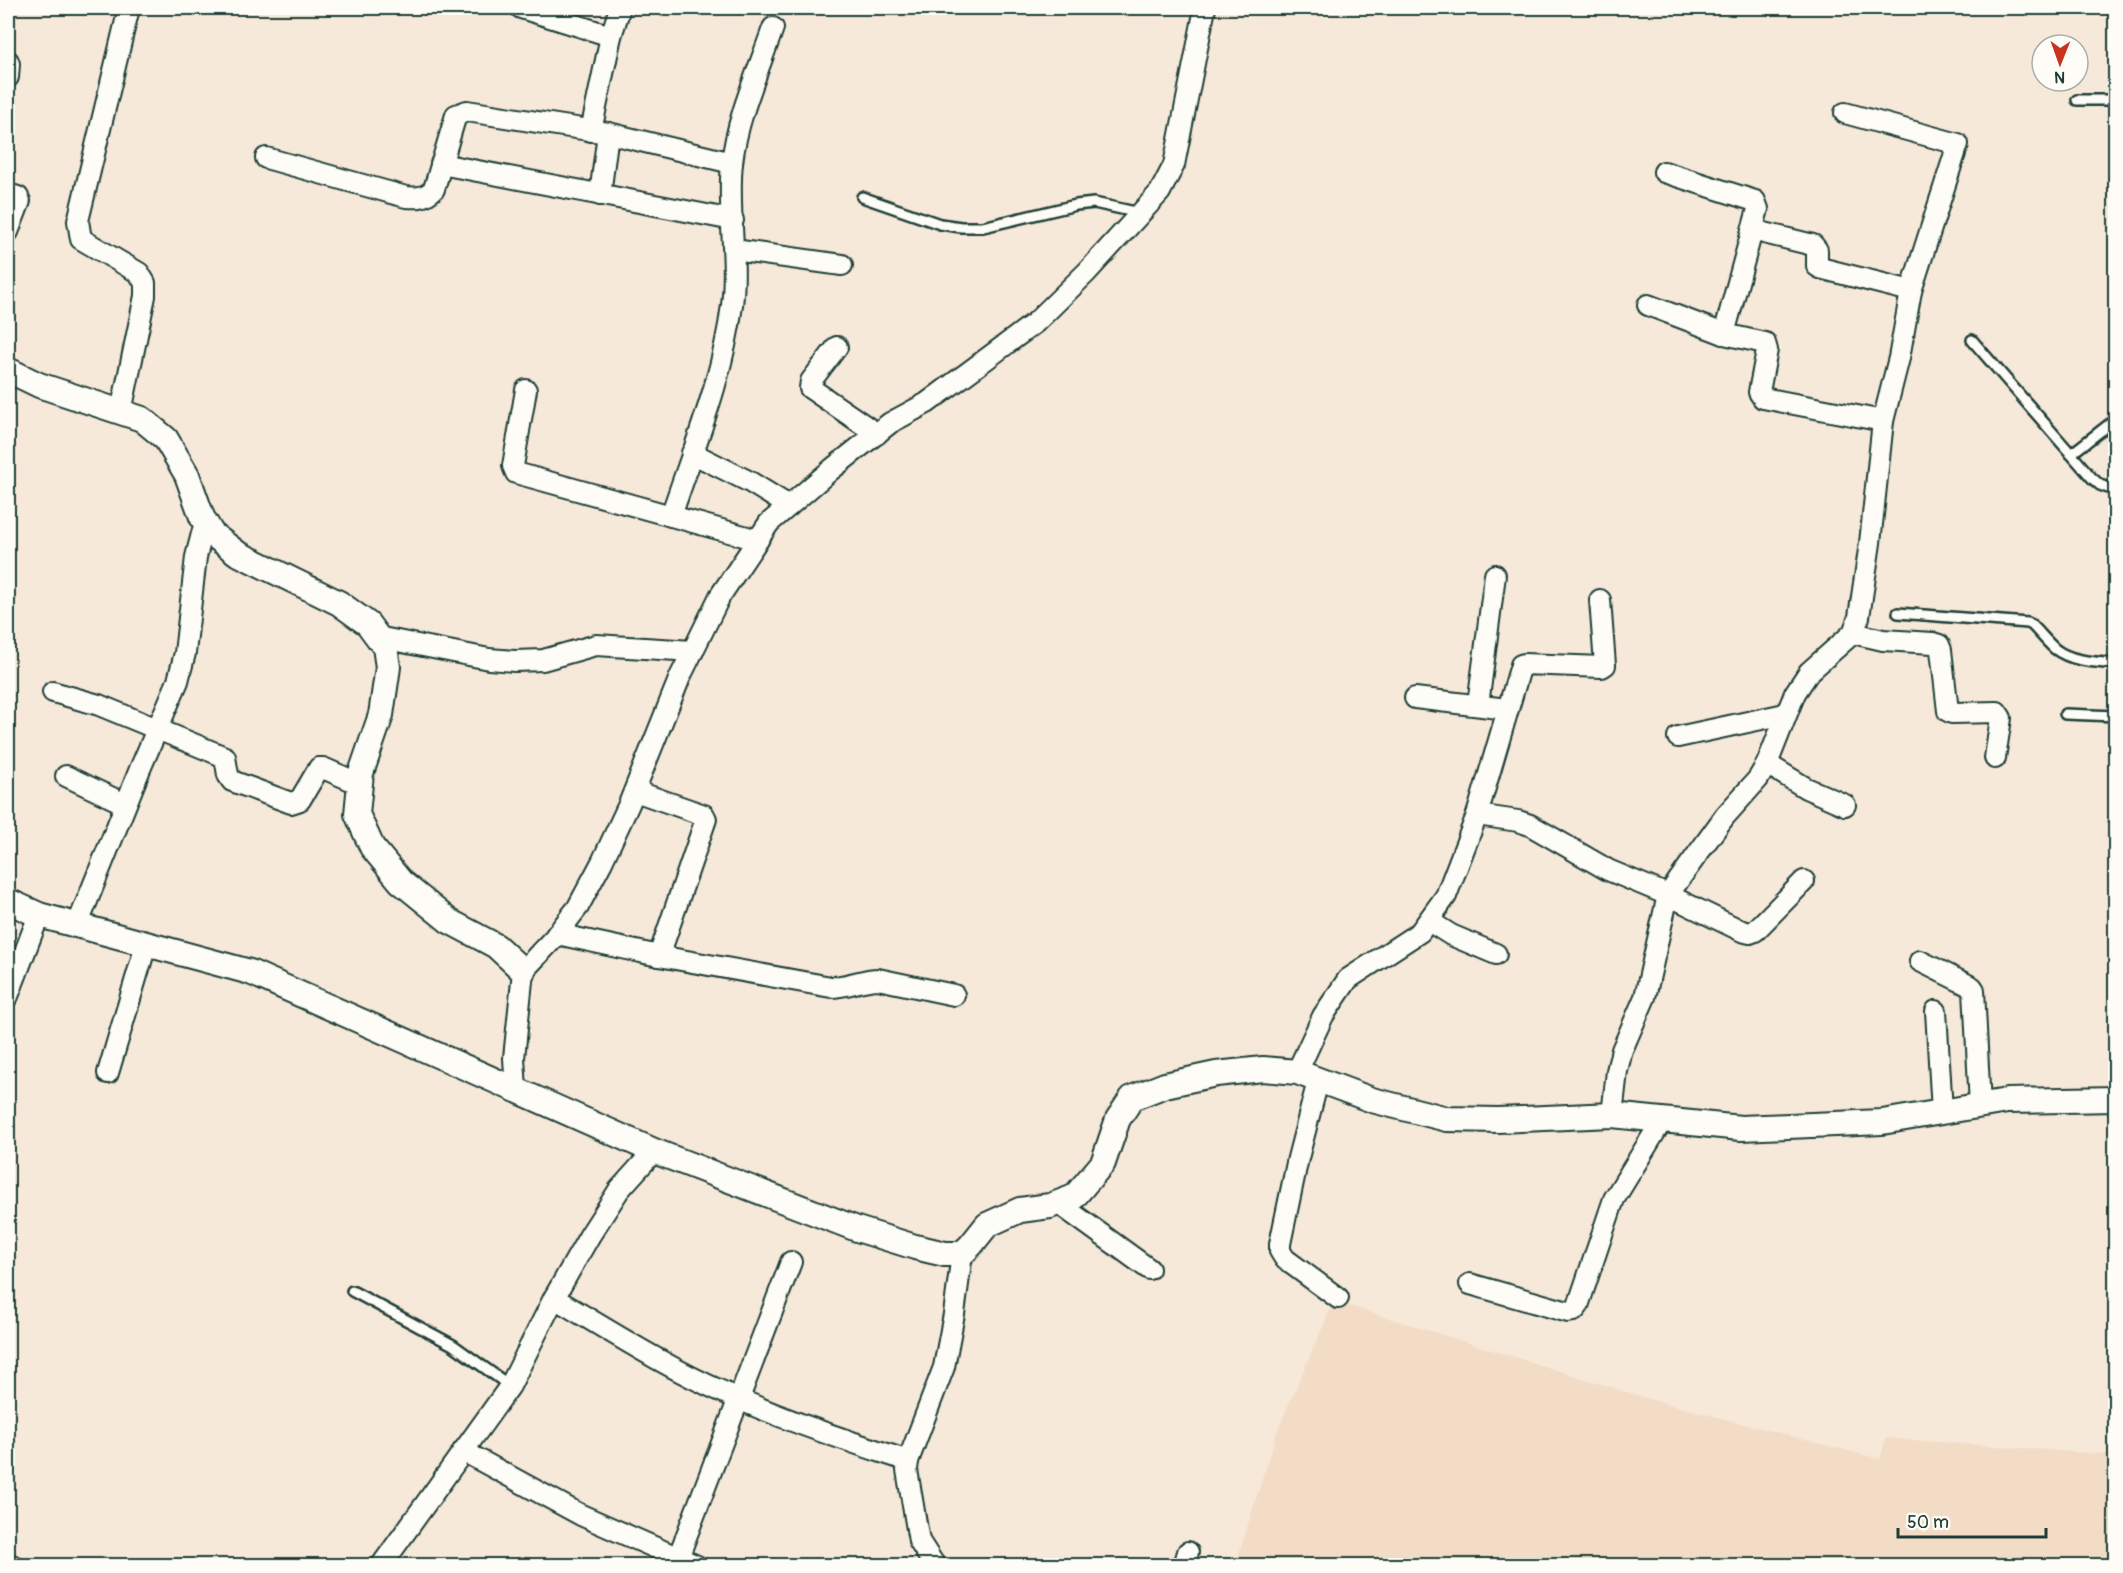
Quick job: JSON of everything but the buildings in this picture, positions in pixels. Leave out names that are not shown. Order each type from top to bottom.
[{"type":"street","points":[[121,412],[145,296],[145,283],[139,273],[81,239],[78,221],[129,8]]},
{"type":"street","points":[[521,8],[611,36]]},
{"type":"street","points":[[600,195],[599,132],[611,36],[620,8]]},
{"type":"street","points":[[516,1090],[514,1058],[523,971],[578,907],[602,862],[634,791],[680,677],[720,596],[770,523],[890,423],[927,403],[1036,321],[1087,272],[1160,192],[1174,165],[1205,8]]},
{"type":"street","points":[[671,516],[711,396],[726,342],[732,304],[734,250],[732,163],[738,129],[774,28]]},
{"type":"street","points":[[8,61],[8,77]]},
{"type":"street","points":[[266,158],[406,197],[419,198],[428,195],[434,189],[456,115],[467,111],[599,132],[732,163]]},
{"type":"street","points":[[1612,1115],[1620,1060],[1645,997],[1668,895],[1725,816],[1758,779],[1767,764],[1795,693],[1809,672],[1853,633],[1859,617],[1870,543],[1883,421],[1899,358],[1911,291],[1958,144],[1845,113]]},
{"type":"street","points":[[441,164],[733,220]]},
{"type":"street","points":[[1664,172],[1755,201],[1758,209],[1724,334]]},
{"type":"street","points":[[8,194],[18,196],[20,201],[8,232]]},
{"type":"street","points":[[1752,230],[1813,245],[1817,250],[1817,266],[1820,268],[1911,291]]},
{"type":"street","points":[[734,250],[842,264]]},
{"type":"street","points":[[1648,305],[1724,334],[1762,342],[1767,346],[1759,392],[1763,398],[1883,421]]},
{"type":"street","points":[[837,347],[811,381],[810,388],[877,434]]},
{"type":"street","points":[[8,370],[39,385],[142,419],[166,439],[187,475],[212,534],[237,553],[339,603],[368,624],[385,647],[388,667],[381,715],[361,773],[357,814],[372,847],[401,882],[449,921],[496,946],[523,971]]},
{"type":"street","points":[[526,390],[513,466],[516,473],[758,540]]},
{"type":"street","points":[[692,453],[750,482],[789,506]]},
{"type":"street","points":[[77,926],[178,681],[185,653],[193,574],[205,522]]},
{"type":"street","points":[[1478,705],[1495,574]]},
{"type":"street","points":[[1338,1298],[1280,1251],[1298,1158],[1308,1076],[1323,1016],[1348,979],[1420,932],[1446,896],[1477,815],[1519,668],[1524,664],[1602,667],[1605,665],[1600,600]]},
{"type":"street","points":[[1853,633],[1883,640],[1939,645],[1948,711],[1952,713],[1997,712],[2001,718],[1995,758]]},
{"type":"street","points":[[377,637],[515,661],[543,660],[596,645],[693,651]]},
{"type":"street","points":[[53,692],[99,705],[225,757],[228,775],[232,781],[291,803],[300,800],[319,768],[360,784]]},
{"type":"street","points":[[1414,698],[1507,709]]},
{"type":"street","points":[[1678,737],[1785,714]]},
{"type":"street","points":[[1767,764],[1806,788],[1845,805]]},
{"type":"street","points":[[66,776],[126,804]]},
{"type":"street","points":[[634,791],[704,815],[706,819],[659,956]]},
{"type":"street","points":[[1477,815],[1530,825],[1608,870],[1750,933],[1755,931],[1804,882]]},
{"type":"street","points":[[8,901],[39,915],[250,972],[654,1151],[857,1229],[915,1247],[945,1254],[962,1254]]},
{"type":"street","points":[[8,996],[39,915]]},
{"type":"street","points":[[1429,921],[1451,935],[1496,954]]},
{"type":"street","points":[[557,934],[659,956],[831,987],[845,987],[871,979],[954,995]]},
{"type":"street","points":[[108,1073],[146,945]]},
{"type":"street","points":[[1920,961],[1974,990],[1980,1106]]},
{"type":"street","points":[[1936,1011],[1942,1112]]},
{"type":"street","points":[[935,1566],[919,1541],[907,1470],[908,1461],[944,1367],[962,1254],[987,1225],[1020,1210],[1050,1206],[1074,1197],[1103,1163],[1118,1119],[1132,1098],[1165,1085],[1216,1074],[1263,1069],[1308,1076],[1371,1100],[1447,1119],[1612,1115],[1741,1128],[1882,1122],[2007,1101],[2115,1099]]},
{"type":"street","points":[[1470,1284],[1568,1312],[1574,1311],[1578,1306],[1614,1199],[1663,1119]]},
{"type":"street","points":[[381,1566],[510,1386],[554,1298],[590,1235],[619,1190],[654,1151]]},
{"type":"street","points":[[1058,1203],[1149,1269]]},
{"type":"street","points":[[678,1558],[737,1398],[791,1262]]},
{"type":"street","points":[[554,1298],[654,1358],[737,1398],[807,1426],[908,1461]]},
{"type":"street","points":[[463,1451],[581,1515],[697,1566]]},
{"type":"street","points":[[8,1564],[14,1566]]},
{"type":"lane","points":[[2077,100],[2115,100]]},
{"type":"lane","points":[[862,197],[940,224],[961,227],[983,226],[1094,203],[1140,213]]},
{"type":"lane","points":[[1972,340],[2100,485],[2115,491]]},
{"type":"lane","points":[[2071,454],[2115,419]]},
{"type":"lane","points":[[1898,614],[2028,623],[2056,650],[2070,657],[2115,664]]},
{"type":"lane","points":[[2065,714],[2115,716]]},
{"type":"lane","points":[[352,1291],[453,1345],[510,1386]]},
{"type":"shaded area","points":[[1334,1301],[1656,1401],[1880,1459],[1886,1438],[2115,1455],[2115,1565],[1235,1566],[1277,1431]]}]
